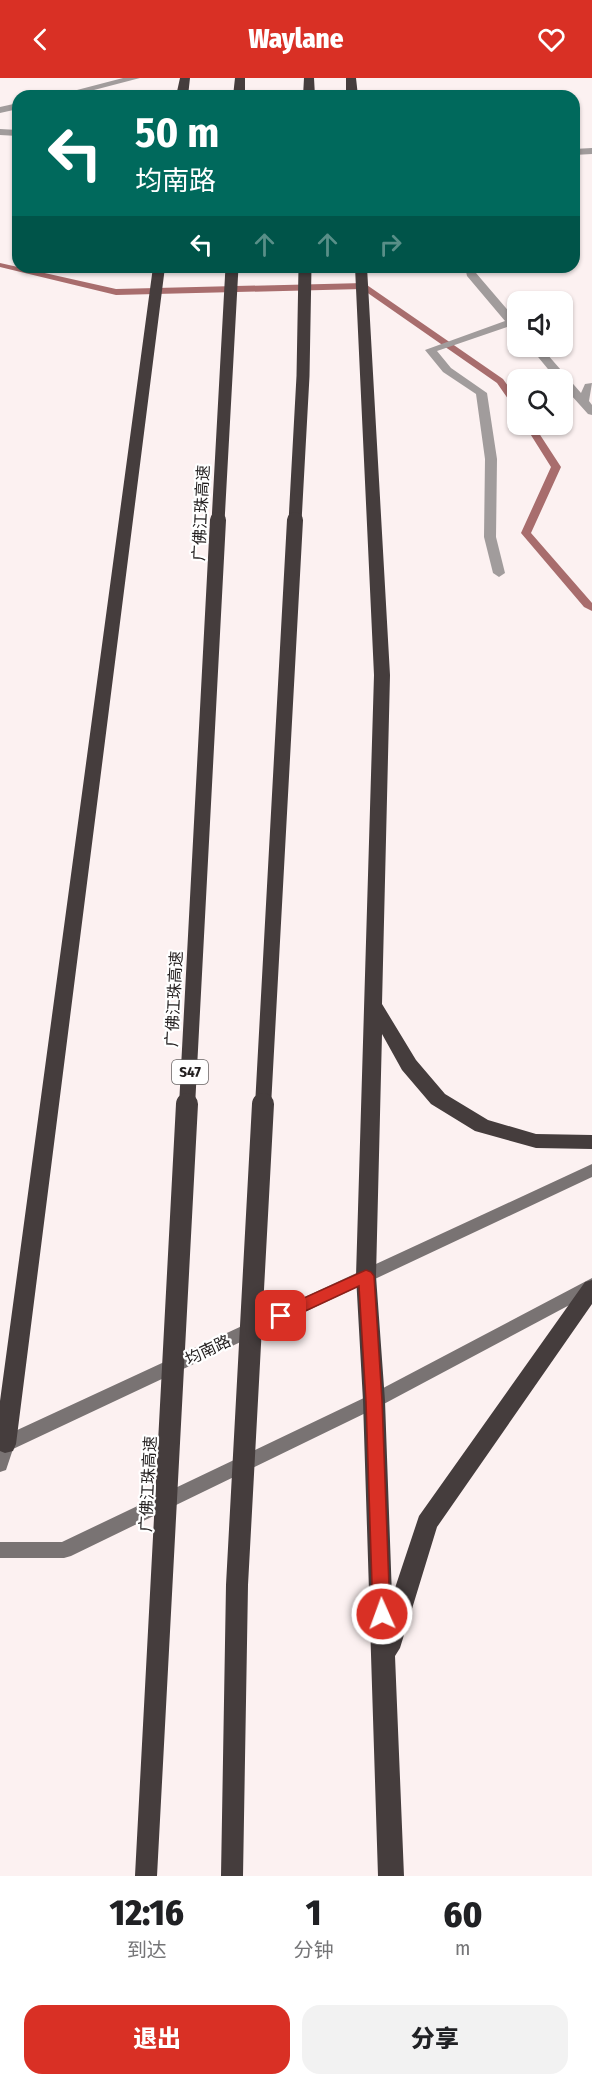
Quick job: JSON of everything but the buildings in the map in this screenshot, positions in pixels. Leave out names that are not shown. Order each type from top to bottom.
[{"type":"highway","points":[[5,1444],[158,273]]},
{"type":"highway","name":"广佛江珠高速","points":[[146,1876],[232,273]]},
{"type":"highway","points":[[232,1876],[237,1585],[303,376],[305,273]]},
{"type":"highway","points":[[361,273],[382,675],[366,1276],[374,1401],[391,1876]]},
{"type":"highway","points":[[373,1004],[409,1065],[438,1099],[482,1126],[536,1141],[592,1142]]},
{"type":"highway","points":[[383,1661],[427,1523],[592,1286]]},
{"type":"main road","name":"均南路","points":[[5,1444],[592,1170]]},
{"type":"main road","points":[[0,1550],[64,1550],[374,1401],[592,1286]]},
{"type":"main road","points":[[0,1464],[5,1444]]},
{"type":"street","points":[[84,90],[135,78]]},
{"type":"street","points":[[471,273],[507,316]]},
{"type":"street","points":[[499,573],[490,537],[491,459],[481,393],[447,370],[430,350],[507,327]]},
{"type":"street","points":[[544,357],[588,407]]},
{"type":"street","points":[[588,407],[590,386],[592,386]]},
{"type":"waterway","points":[[0,265],[12,268]]},
{"type":"waterway","points":[[34,273],[116,292],[364,286],[500,381],[507,391]]},
{"type":"waterway","points":[[535,435],[556,467],[526,533],[592,608]]},
{"type":"route","points":[[281,1316],[366,1276],[374,1401],[382,1614]]}]
